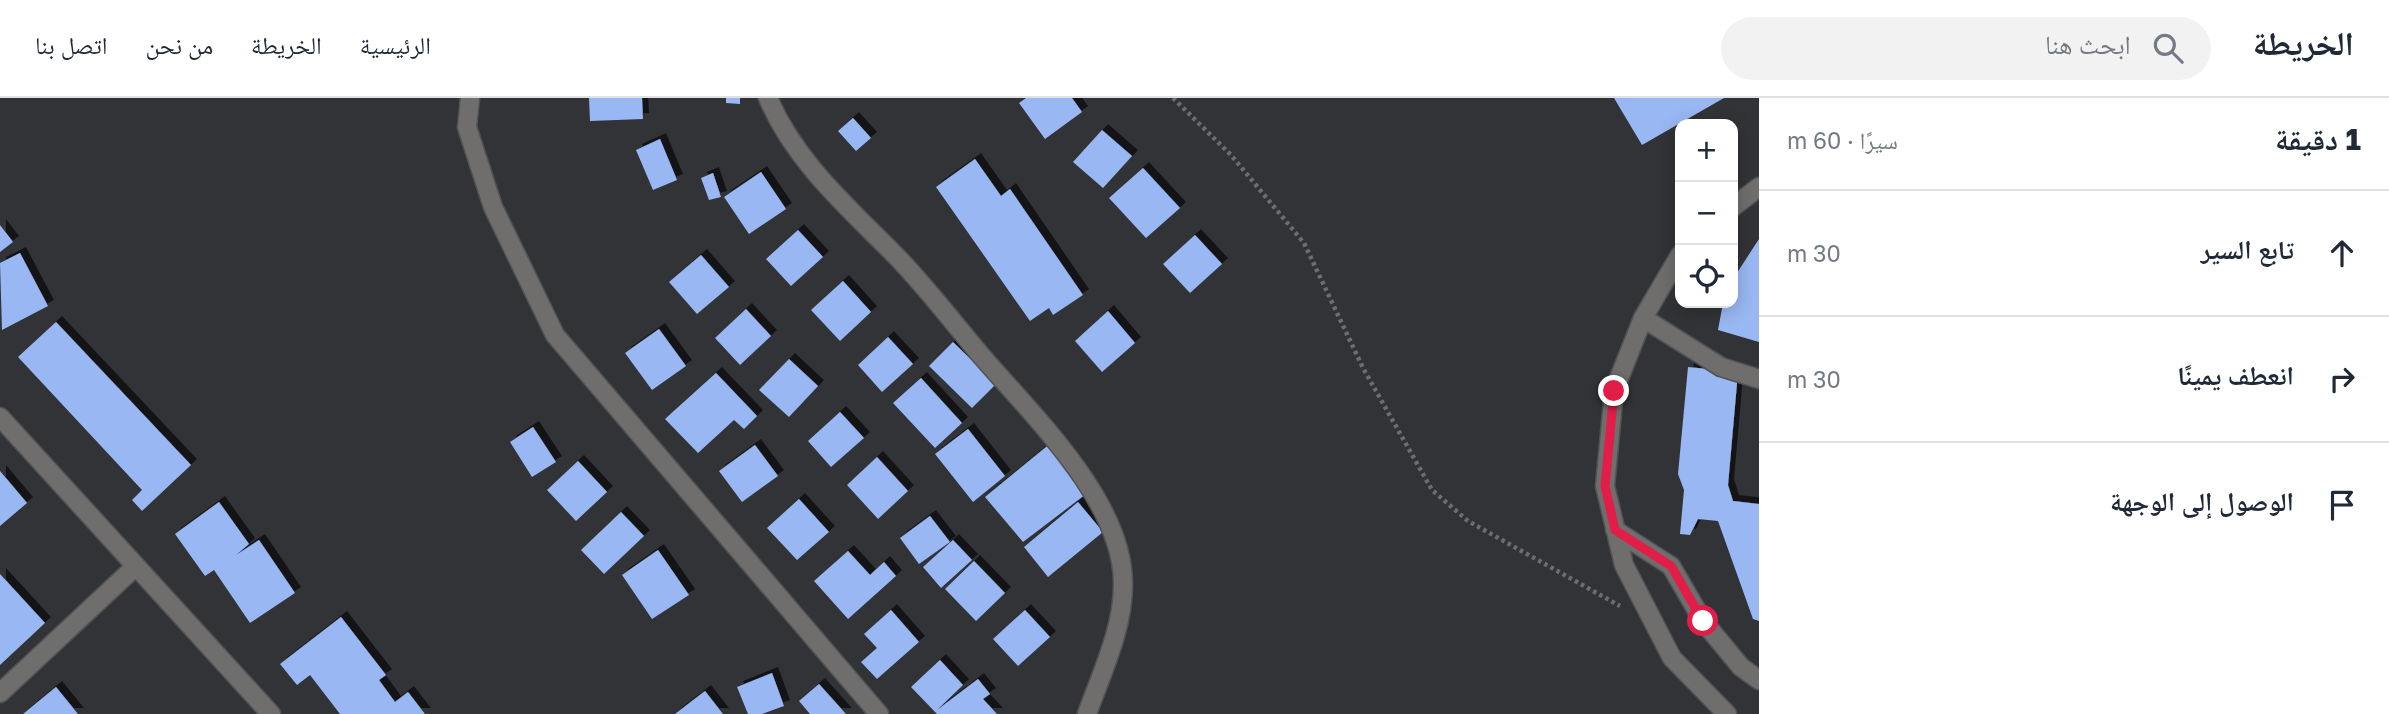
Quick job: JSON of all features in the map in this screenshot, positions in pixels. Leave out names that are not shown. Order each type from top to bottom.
[{"type":"street","points":[[470,98],[467,127],[494,206],[555,335],[879,714]]},
{"type":"street","points":[[768,98],[781,129],[822,181],[900,260],[1087,482],[1113,534],[1124,581],[1117,628],[1087,714]]},
{"type":"street","points":[[1738,203],[1759,187]]},
{"type":"street","points":[[1675,264],[1643,318],[1614,391],[1605,486],[1624,565],[1672,659],[1727,714]]},
{"type":"street","points":[[1643,318],[1721,367],[1759,379]]},
{"type":"street","points":[[0,417],[271,714]]},
{"type":"street","points":[[1615,530],[1671,566],[1703,621],[1741,667],[1759,680]]},
{"type":"street","points":[[0,693],[136,566]]},
{"type":"path","points":[[1173,98],[1231,155],[1304,243],[1363,368],[1432,490],[1468,520],[1556,572],[1611,603],[1651,618]]},
{"type":"building","points":[[589,98],[642,98],[643,119],[590,121]]},
{"type":"building","points":[[726,98],[740,98],[740,104],[726,103]]},
{"type":"building","points":[[1026,98],[1072,98],[1082,112],[1045,139],[1019,103]]},
{"type":"building","points":[[1614,98],[1724,98],[1687,119],[1675,119],[1675,126],[1642,145]]},
{"type":"building","points":[[853,118],[871,138],[856,151],[838,131]]},
{"type":"building","points":[[1102,130],[1132,156],[1103,188],[1073,162]]},
{"type":"building","points":[[660,139],[677,180],[653,190],[636,150]]},
{"type":"building","points":[[975,159],[1001,196],[1010,189],[1083,295],[1053,315],[1049,308],[1030,321],[936,187]]},
{"type":"building","points":[[1143,168],[1180,208],[1146,238],[1109,198]]},
{"type":"building","points":[[761,172],[786,209],[749,234],[724,197]]},
{"type":"building","points":[[713,173],[721,197],[709,200],[701,178]]},
{"type":"building","points":[[0,225],[13,242],[0,252]]},
{"type":"building","points":[[798,230],[823,257],[791,286],[766,259]]},
{"type":"building","points":[[1195,235],[1222,264],[1190,293],[1163,264]]},
{"type":"building","points":[[1759,239],[1759,342],[1718,330],[1722,308],[1738,308],[1738,271]]},
{"type":"building","points":[[20,253],[48,306],[2,330],[0,263]]},
{"type":"building","points":[[701,255],[729,287],[697,314],[669,282]]},
{"type":"building","points":[[843,281],[871,312],[840,341],[811,310]]},
{"type":"building","points":[[746,309],[771,336],[740,365],[715,338]]},
{"type":"building","points":[[1108,311],[1135,343],[1102,372],[1075,341]]},
{"type":"building","points":[[56,322],[191,465],[142,511],[132,500],[142,490],[18,357]]},
{"type":"building","points":[[659,329],[686,366],[652,390],[625,353]]},
{"type":"building","points":[[888,337],[913,364],[882,392],[858,365]]},
{"type":"building","points":[[953,342],[996,384],[972,408],[929,366]]},
{"type":"building","points":[[789,359],[818,386],[789,417],[759,390]]},
{"type":"building","points":[[1688,367],[1738,372],[1728,485],[1733,501],[1759,504],[1759,621],[1753,619],[1718,521],[1698,519],[1690,535],[1680,534],[1684,490],[1678,474]]},
{"type":"building","points":[[716,373],[757,416],[744,429],[734,420],[698,453],[665,419]]},
{"type":"building","points":[[921,378],[962,423],[935,448],[893,403]]},
{"type":"building","points":[[840,412],[864,438],[831,467],[808,441]]},
{"type":"building","points":[[533,427],[556,462],[532,477],[510,442]]},
{"type":"building","points":[[968,429],[1005,476],[973,502],[935,454]]},
{"type":"building","points":[[1051,443],[1090,491],[1023,542],[985,497]]},
{"type":"building","points":[[755,445],[778,476],[742,502],[719,471]]},
{"type":"building","points":[[877,457],[908,491],[878,519],[847,485]]},
{"type":"building","points":[[578,461],[607,492],[576,521],[547,490]]},
{"type":"building","points":[[0,471],[27,503],[0,526]]},
{"type":"building","points":[[799,499],[829,532],[797,560],[767,528]]},
{"type":"building","points":[[219,502],[249,544],[236,555],[259,540],[295,593],[250,623],[214,570],[205,576],[175,534]]},
{"type":"building","points":[[1078,502],[1103,532],[1048,577],[1024,547]]},
{"type":"building","points":[[621,512],[644,536],[604,574],[581,550]]},
{"type":"building","points":[[930,516],[950,542],[919,564],[900,538]]},
{"type":"building","points":[[953,540],[972,560],[941,588],[923,567]]},
{"type":"building","points":[[658,550],[689,595],[652,619],[622,575]]},
{"type":"building","points":[[848,551],[870,575],[884,562],[896,576],[848,619],[814,581]]},
{"type":"building","points":[[974,561],[1005,593],[976,621],[945,589]]},
{"type":"building","points":[[0,574],[45,623],[0,665]]},
{"type":"building","points":[[891,610],[919,642],[877,679],[861,662],[877,648],[864,634]]},
{"type":"building","points":[[1025,610],[1050,637],[1018,666],[993,639]]},
{"type":"building","points":[[341,617],[386,675],[379,680],[395,702],[408,692],[425,714],[340,714],[310,675],[297,685],[280,664]]},
{"type":"building","points":[[940,660],[963,685],[937,710],[978,679],[990,694],[983,699],[997,714],[937,714],[911,687]]},
{"type":"building","points":[[772,673],[784,706],[762,714],[748,714],[737,687]]},
{"type":"building","points":[[819,684],[846,714],[810,714],[799,701]]},
{"type":"building","points":[[56,687],[78,714],[23,714]]},
{"type":"building","points":[[705,691],[723,714],[675,714]]},
{"type":"route","points":[[1614,391],[1605,486],[1615,530],[1671,566],[1703,621]]}]
